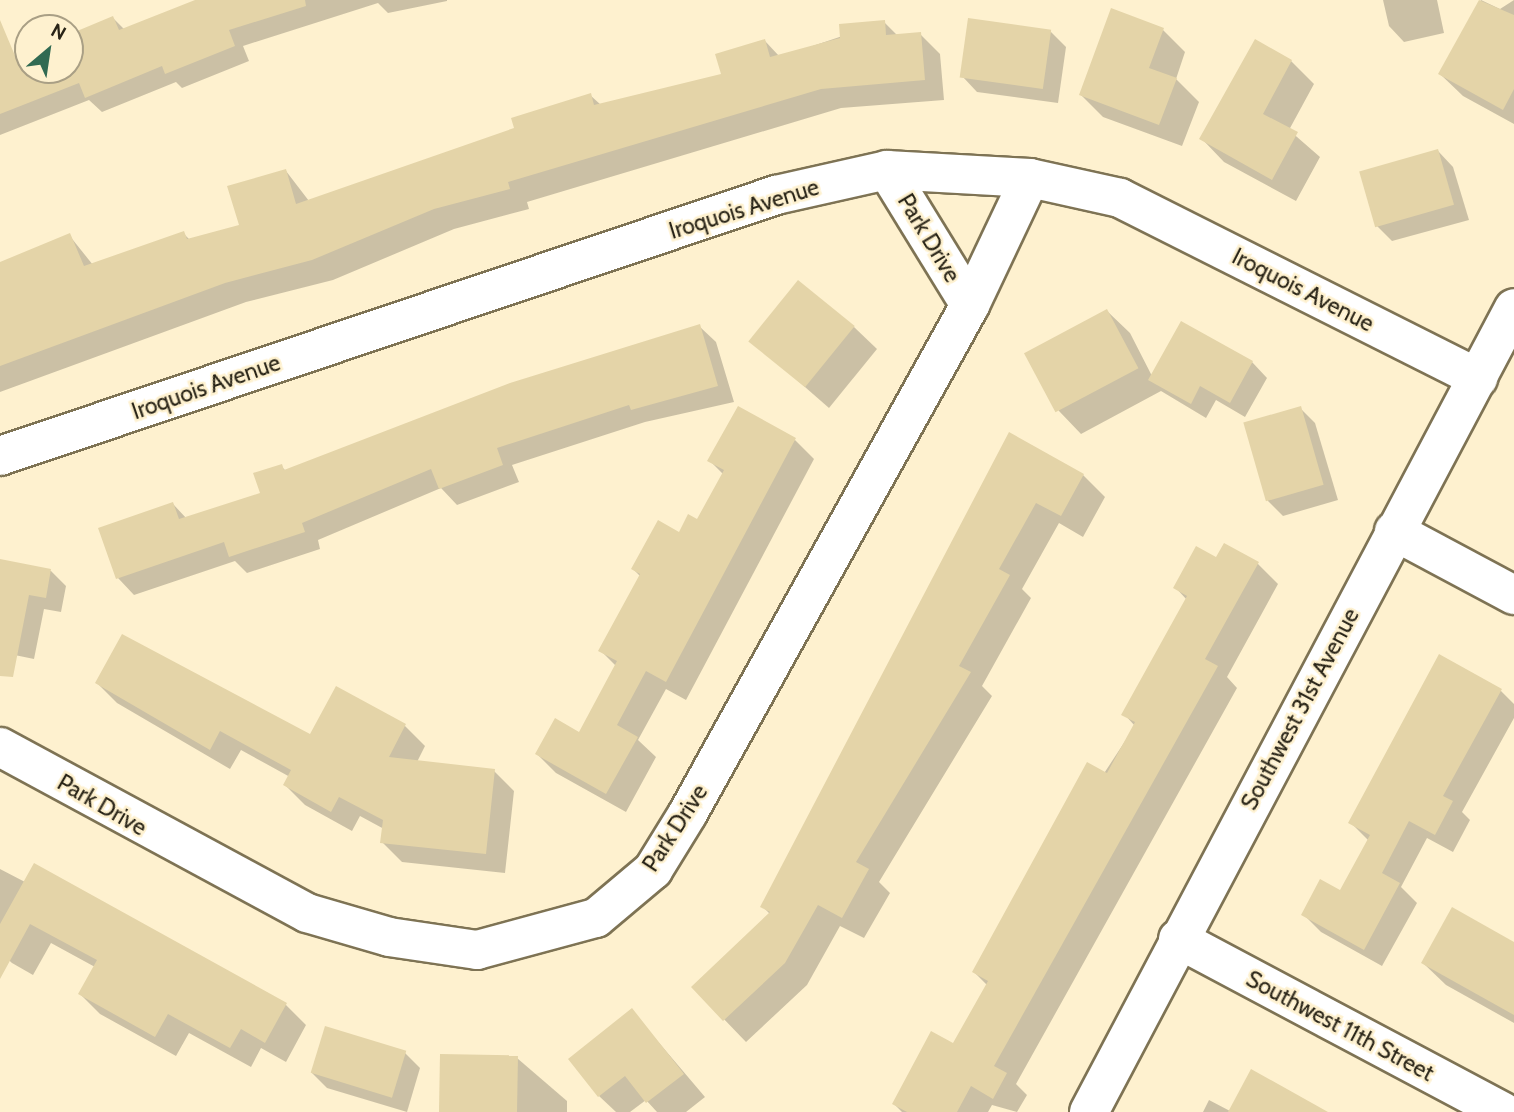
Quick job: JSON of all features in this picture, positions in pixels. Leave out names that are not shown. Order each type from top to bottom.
[{"type":"street","name":"Iroquois Avenue","points":[[0,456],[776,195],[887,170],[1030,178],[1120,198],[1478,378]]},
{"type":"street","name":"Park Drive","points":[[887,170],[970,306]]},
{"type":"street","name":"Park Drive","points":[[0,747],[284,902],[377,934],[477,950],[596,918],[653,870],[688,813],[970,306],[1030,178]]},
{"type":"street","name":"Southwest 31st Avenue","points":[[1089,1112],[1178,939],[1514,308]]},
{"type":"street","points":[[1394,531],[1514,595]]},
{"type":"street","name":"Southwest 11th Street","points":[[1178,939],[1503,1112]]},
{"type":"building","points":[[195,0],[305,0],[306,6],[229,30],[235,46],[165,74],[162,66],[85,98],[79,84],[84,84],[84,28],[113,16],[119,30]]},
{"type":"building","points":[[1479,0],[1514,15],[1514,89],[1503,110],[1438,74]]},
{"type":"building","points":[[1111,8],[1164,28],[1149,68],[1177,78],[1159,125],[1079,95]]},
{"type":"building","points":[[968,18],[1051,30],[1043,89],[960,77]]},
{"type":"building","points":[[0,20],[14,53],[14,84],[76,84],[0,114]]},
{"type":"building","points":[[885,20],[886,35],[921,32],[925,80],[821,89],[508,182],[510,189],[434,209],[312,260],[225,283],[0,366],[0,262],[70,233],[84,266],[184,231],[187,239],[239,225],[227,186],[286,169],[296,204],[514,128],[511,118],[591,93],[594,105],[721,74],[715,54],[765,39],[770,57],[840,38],[839,24]]},
{"type":"building","points":[[1255,39],[1292,60],[1263,114],[1298,132],[1272,180],[1199,139]]},
{"type":"building","points":[[1438,149],[1454,205],[1375,227],[1359,172]]},
{"type":"building","points":[[798,280],[855,326],[805,387],[748,341]]},
{"type":"building","points":[[1107,309],[1138,368],[1055,412],[1024,353]]},
{"type":"building","points":[[1181,321],[1253,361],[1230,403],[1200,386],[1191,404],[1148,380]]},
{"type":"building","points":[[700,324],[718,386],[631,410],[629,405],[497,448],[503,465],[439,489],[431,469],[302,523],[305,532],[229,557],[224,542],[116,579],[98,528],[173,502],[179,519],[260,493],[253,473],[282,464],[284,470],[510,383]]},
{"type":"building","points":[[738,406],[796,438],[666,682],[646,671],[617,725],[638,737],[606,794],[535,754],[555,718],[579,732],[617,661],[598,651],[640,574],[631,569],[658,520],[679,532],[688,514],[697,519],[724,470],[707,461]]},
{"type":"building","points":[[1301,406],[1324,485],[1266,501],[1243,423]]},
{"type":"building","points":[[1009,432],[1084,474],[1061,516],[1036,503],[999,569],[1010,575],[959,666],[971,672],[856,862],[869,869],[842,918],[818,905],[785,963],[723,1021],[691,987],[770,912],[760,907]]},
{"type":"building","points":[[1224,543],[1259,562],[1205,659],[1218,666],[994,1066],[1007,1073],[993,1099],[971,1086],[957,1112],[907,1112],[892,1104],[931,1031],[953,1043],[988,981],[972,972],[1087,762],[1107,773],[1135,722],[1121,715],[1187,596],[1173,588],[1196,546],[1216,557]]},
{"type":"building","points":[[0,559],[51,569],[46,598],[29,595],[13,677],[0,676]]},
{"type":"building","points":[[122,634],[310,734],[336,686],[406,724],[389,757],[495,769],[486,854],[380,843],[383,820],[339,797],[331,812],[283,785],[291,770],[220,731],[210,750],[95,683]]},
{"type":"building","points":[[1439,654],[1502,689],[1443,796],[1453,801],[1435,835],[1409,821],[1382,873],[1400,883],[1364,950],[1301,915],[1320,879],[1340,890],[1370,835],[1348,823]]},
{"type":"building","points":[[34,863],[287,1003],[265,1043],[241,1029],[230,1048],[168,1014],[155,1037],[78,994],[97,960],[30,924],[0,979],[0,924]]},
{"type":"building","points":[[1452,907],[1514,942],[1514,1015],[1421,963]]},
{"type":"building","points":[[632,1008],[684,1074],[646,1103],[625,1076],[598,1097],[568,1059]]},
{"type":"building","points":[[325,1026],[406,1051],[392,1098],[311,1073]]},
{"type":"building","points":[[440,1054],[518,1055],[517,1112],[439,1112]]},
{"type":"building","points":[[1251,1069],[1328,1112],[1228,1112]]}]
